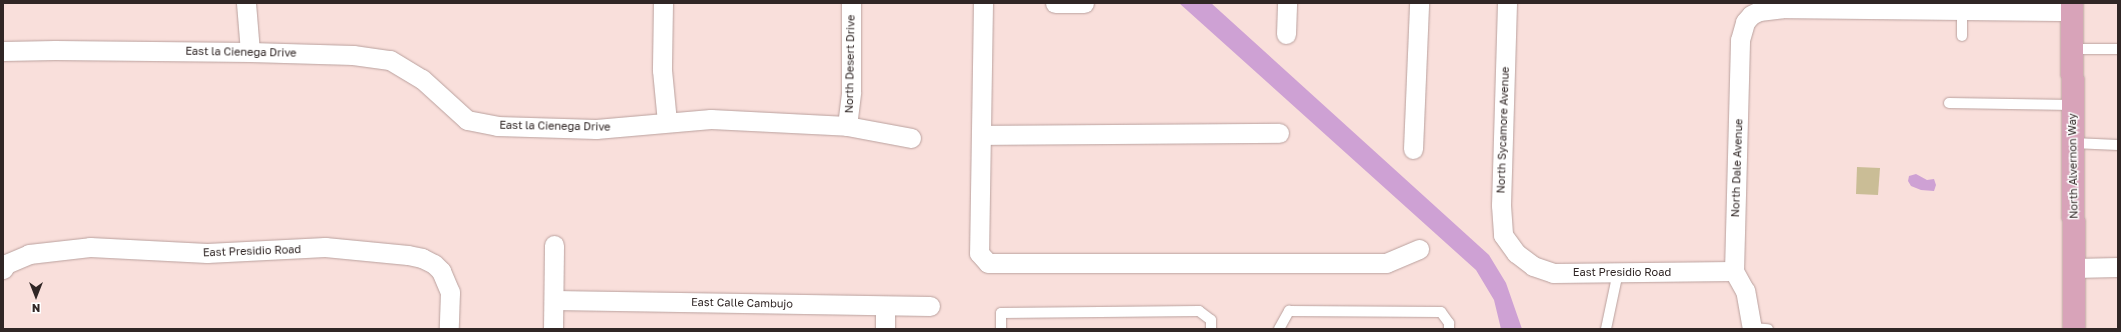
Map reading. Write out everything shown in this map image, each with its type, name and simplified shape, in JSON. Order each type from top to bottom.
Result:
[{"type":"main road","name":"North Alvernon Way","points":[[2072,7],[2074,329]]},
{"type":"street","points":[[246,3],[250,52]]},
{"type":"street","points":[[663,3],[662,70],[666,122]]},
{"type":"street","name":"North Desert Drive","points":[[847,126],[851,91],[851,3]]},
{"type":"street","points":[[983,3],[979,253],[988,263],[1386,263],[1419,249]]},
{"type":"street","points":[[1055,3],[1084,3]]},
{"type":"street","points":[[1286,34],[1287,3]]},
{"type":"street","points":[[1413,149],[1419,3]]},
{"type":"street","name":"North Sycamore Avenue","points":[[1507,3],[1501,206],[1503,235],[1516,253]]},
{"type":"street","points":[[1962,8],[2072,7]]},
{"type":"street","name":"North Dale Avenue","points":[[1757,329],[1744,291],[1734,272],[1740,40],[1745,22],[1759,11],[1782,8],[1962,8]]},
{"type":"street","name":"East la Cienega Drive","points":[[3,51],[55,50],[322,53],[390,60],[422,79],[467,120],[497,126],[596,129],[711,119],[847,126],[911,138]]},
{"type":"street","points":[[981,135],[1279,133]]},
{"type":"street","points":[[553,329],[554,245]]},
{"type":"street","name":"East Presidio Road","points":[[3,268],[6,264],[29,254],[90,247],[207,253],[325,247],[408,255],[422,258],[434,264],[441,272],[450,292],[449,329]]},
{"type":"street","name":"East Presidio Road","points":[[1516,253],[1533,266],[1553,273],[1734,272]]},
{"type":"street","points":[[2074,268],[2118,267]]},
{"type":"street","name":"East Calle Cambujo","points":[[554,300],[930,306]]},
{"type":"street","points":[[885,306],[885,329]]},
{"type":"lane","points":[[1962,8],[1962,36]]},
{"type":"lane","points":[[2072,49],[2118,49]]},
{"type":"lane","points":[[1949,103],[2072,105]]},
{"type":"lane","points":[[2073,143],[2118,145]]},
{"type":"lane","points":[[1606,329],[1618,272]]},
{"type":"lane","points":[[1001,329],[1001,313],[1191,311],[1199,311],[1211,320],[1211,329]]},
{"type":"lane","points":[[1279,329],[1289,311],[1297,311],[1441,312],[1449,323],[1449,329]]},
{"type":"shaded area","points":[[1179,3],[1211,3],[1489,255],[1506,283],[1522,329],[1501,329],[1494,300],[1476,270]]},
{"type":"shaded area","points":[[1857,167],[1880,168],[1878,195],[1856,194]]},
{"type":"shaded area","points":[[1916,174],[1927,180],[1934,179],[1936,185],[1934,191],[1921,190],[1911,186],[1908,181],[1909,176]]}]
